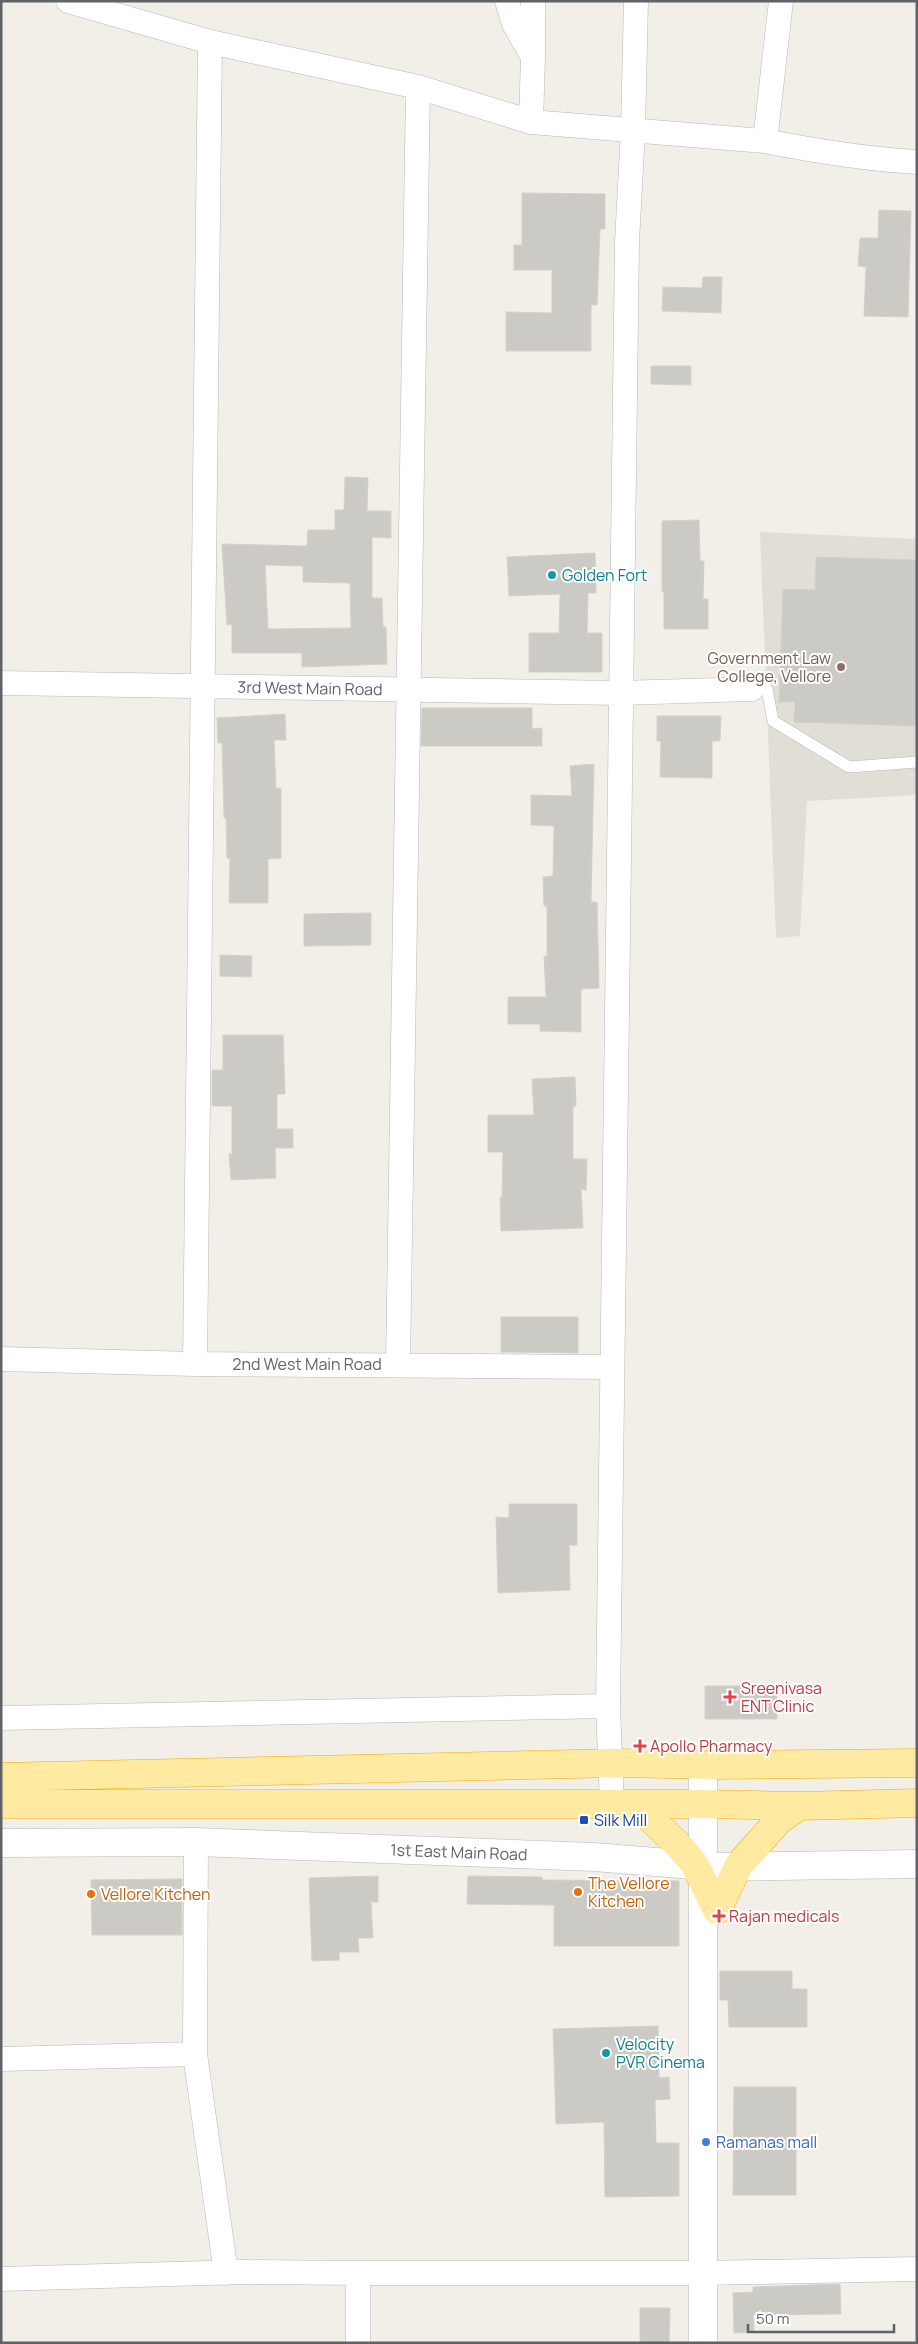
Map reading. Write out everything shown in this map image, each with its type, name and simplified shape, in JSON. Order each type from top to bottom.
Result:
[{"type":"highway","points":[[1,1777],[609,1763],[710,1765],[917,1763]]},
{"type":"highway","points":[[1,1804],[710,1804],[799,1806],[917,1802]]},
{"type":"highway","points":[[624,1804],[712,1870],[716,1910]]},
{"type":"highway","points":[[712,1870],[799,1806]]},
{"type":"highway","points":[[712,1870],[716,1910]]},
{"type":"main road","points":[[710,1765],[712,1870],[708,2273],[714,2343]]},
{"type":"main road","name":"1st East Main Road","points":[[1,1843],[196,1842],[594,1857],[712,1870],[917,1864]]},
{"type":"main road","points":[[703,2343],[708,2273],[716,1910]]},
{"type":"street","points":[[68,1],[210,42],[418,87],[531,122],[765,141],[820,152],[870,159],[917,162]]},
{"type":"street","points":[[507,1],[514,24],[533,58]]},
{"type":"street","points":[[531,122],[534,1]]},
{"type":"street","points":[[624,1804],[609,1763],[608,1706],[627,242],[633,130],[636,1]]},
{"type":"street","points":[[765,141],[782,1]]},
{"type":"street","points":[[195,1364],[210,42]]},
{"type":"street","points":[[398,1365],[418,87]]},
{"type":"street","name":"3rd West Main Road","points":[[1,682],[620,693],[752,689]]},
{"type":"street","name":"2nd West Main Road","points":[[1,1359],[195,1364],[612,1367]]},
{"type":"street","points":[[1,1718],[608,1706]]},
{"type":"street","points":[[196,1842],[195,2054],[226,2273]]},
{"type":"street","points":[[1,2059],[195,2054]]},
{"type":"street","points":[[1,2279],[226,2273],[708,2273],[917,2269]]},
{"type":"street","points":[[358,2273],[358,2343]]},
{"type":"lane","points":[[752,689],[767,689],[773,721],[849,767],[917,762]]},
{"type":"shaded area","name":"Government Law College, Vellore","points":[[760,532],[917,539],[917,795],[807,801],[800,936],[776,938]]},
{"type":"building","points":[[522,193],[605,194],[605,229],[600,229],[597,305],[591,305],[591,351],[506,351],[506,312],[552,313],[552,270],[514,270],[514,245],[522,245]]},
{"type":"building","points":[[879,210],[911,211],[908,317],[864,316],[866,267],[858,266],[860,238],[878,238]]},
{"type":"building","points":[[703,277],[722,277],[721,313],[662,311],[663,287],[702,288]]},
{"type":"building","points":[[651,366],[691,366],[691,385],[651,384]]},
{"type":"building","points":[[345,477],[368,478],[367,511],[391,511],[391,538],[372,537],[372,598],[382,598],[383,627],[386,627],[387,664],[302,667],[302,653],[232,653],[232,624],[227,625],[222,544],[307,546],[308,530],[335,530],[335,510],[344,510]],"holes":[[[265,565],[303,566],[303,582],[350,583],[351,628],[268,629]]]},
{"type":"building","points":[[699,520],[700,561],[704,561],[703,599],[708,599],[708,629],[664,629],[662,521]]},
{"type":"building","points":[[595,553],[596,593],[588,593],[587,633],[602,633],[602,672],[529,672],[529,633],[559,633],[560,594],[509,596],[507,557]]},
{"type":"building","points":[[816,557],[917,560],[917,726],[794,722],[795,702],[779,702],[783,589],[815,590]]},
{"type":"building","points":[[422,708],[532,708],[532,729],[542,728],[542,746],[421,746]]},
{"type":"building","points":[[285,714],[286,740],[274,740],[276,788],[281,788],[281,858],[268,859],[268,903],[229,903],[230,858],[227,858],[222,743],[218,743],[217,718]]},
{"type":"building","points":[[657,716],[721,716],[720,741],[712,741],[712,778],[660,777],[661,741],[657,741]]},
{"type":"building","points":[[594,764],[591,902],[597,902],[599,988],[581,989],[581,1032],[540,1031],[540,1024],[508,1024],[508,997],[546,997],[544,956],[547,956],[547,906],[544,906],[543,877],[553,876],[554,826],[531,825],[531,795],[572,796],[570,766]]},
{"type":"building","points":[[371,913],[371,945],[304,946],[304,914]]},
{"type":"building","points":[[220,955],[252,956],[251,977],[220,976]]},
{"type":"building","points":[[223,1035],[283,1035],[285,1094],[277,1094],[277,1129],[293,1129],[293,1148],[275,1148],[276,1178],[231,1180],[229,1154],[232,1154],[232,1106],[212,1106],[212,1070],[223,1070]]},
{"type":"building","points":[[575,1077],[576,1106],[573,1106],[573,1159],[587,1159],[586,1190],[581,1189],[583,1228],[501,1231],[500,1197],[502,1197],[503,1152],[488,1152],[488,1115],[534,1115],[532,1079]]},
{"type":"building","points":[[501,1317],[578,1317],[578,1353],[501,1352]]},
{"type":"building","points":[[509,1504],[577,1504],[577,1545],[569,1545],[570,1590],[498,1593],[496,1517],[509,1518]]},
{"type":"building","points":[[705,1686],[777,1686],[777,1719],[705,1719]]},
{"type":"building","points":[[378,1876],[378,1902],[371,1902],[373,1938],[358,1938],[359,1952],[339,1952],[339,1960],[312,1961],[309,1878]]},
{"type":"building","points":[[468,1876],[542,1877],[542,1880],[679,1881],[679,1946],[554,1946],[554,1905],[467,1904]]},
{"type":"building","points":[[182,1879],[182,1935],[92,1935],[91,1880]]},
{"type":"building","points":[[720,1971],[792,1971],[792,1989],[807,1989],[807,2027],[729,2027],[728,2000],[720,2000]]},
{"type":"building","name":"Velocity PVR Cinema","points":[[658,2026],[659,2078],[669,2077],[670,2099],[655,2100],[656,2143],[679,2143],[679,2196],[605,2197],[604,2122],[556,2124],[553,2029]]},
{"type":"building","points":[[734,2087],[796,2087],[796,2195],[733,2195]]},
{"type":"building","points":[[840,2284],[841,2314],[754,2315],[754,2332],[734,2333],[733,2293],[753,2292],[753,2287]]},
{"type":"building","points":[[640,2308],[670,2308],[669,2343],[640,2343]]},
{"type":"place","name":"Golden Fort","points":[[552,575]]},
{"type":"place","name":"Government Law College, Vellore","points":[[841,667]]},
{"type":"place","name":"Sreenivasa ENT Clinic","points":[[730,1697]]},
{"type":"place","name":"Apollo Pharmacy","points":[[640,1746]]},
{"type":"place","name":"Silk Mill","points":[[584,1820]]},
{"type":"place","name":"The Vellore Kitchen","points":[[578,1892]]},
{"type":"place","name":"Vellore Kitchen","points":[[91,1894]]},
{"type":"place","name":"Rajan medicals","points":[[719,1916]]},
{"type":"place","name":"Velocity PVR Cinema","points":[[606,2053]]},
{"type":"place","name":"Ramanas mall","points":[[706,2142]]}]
